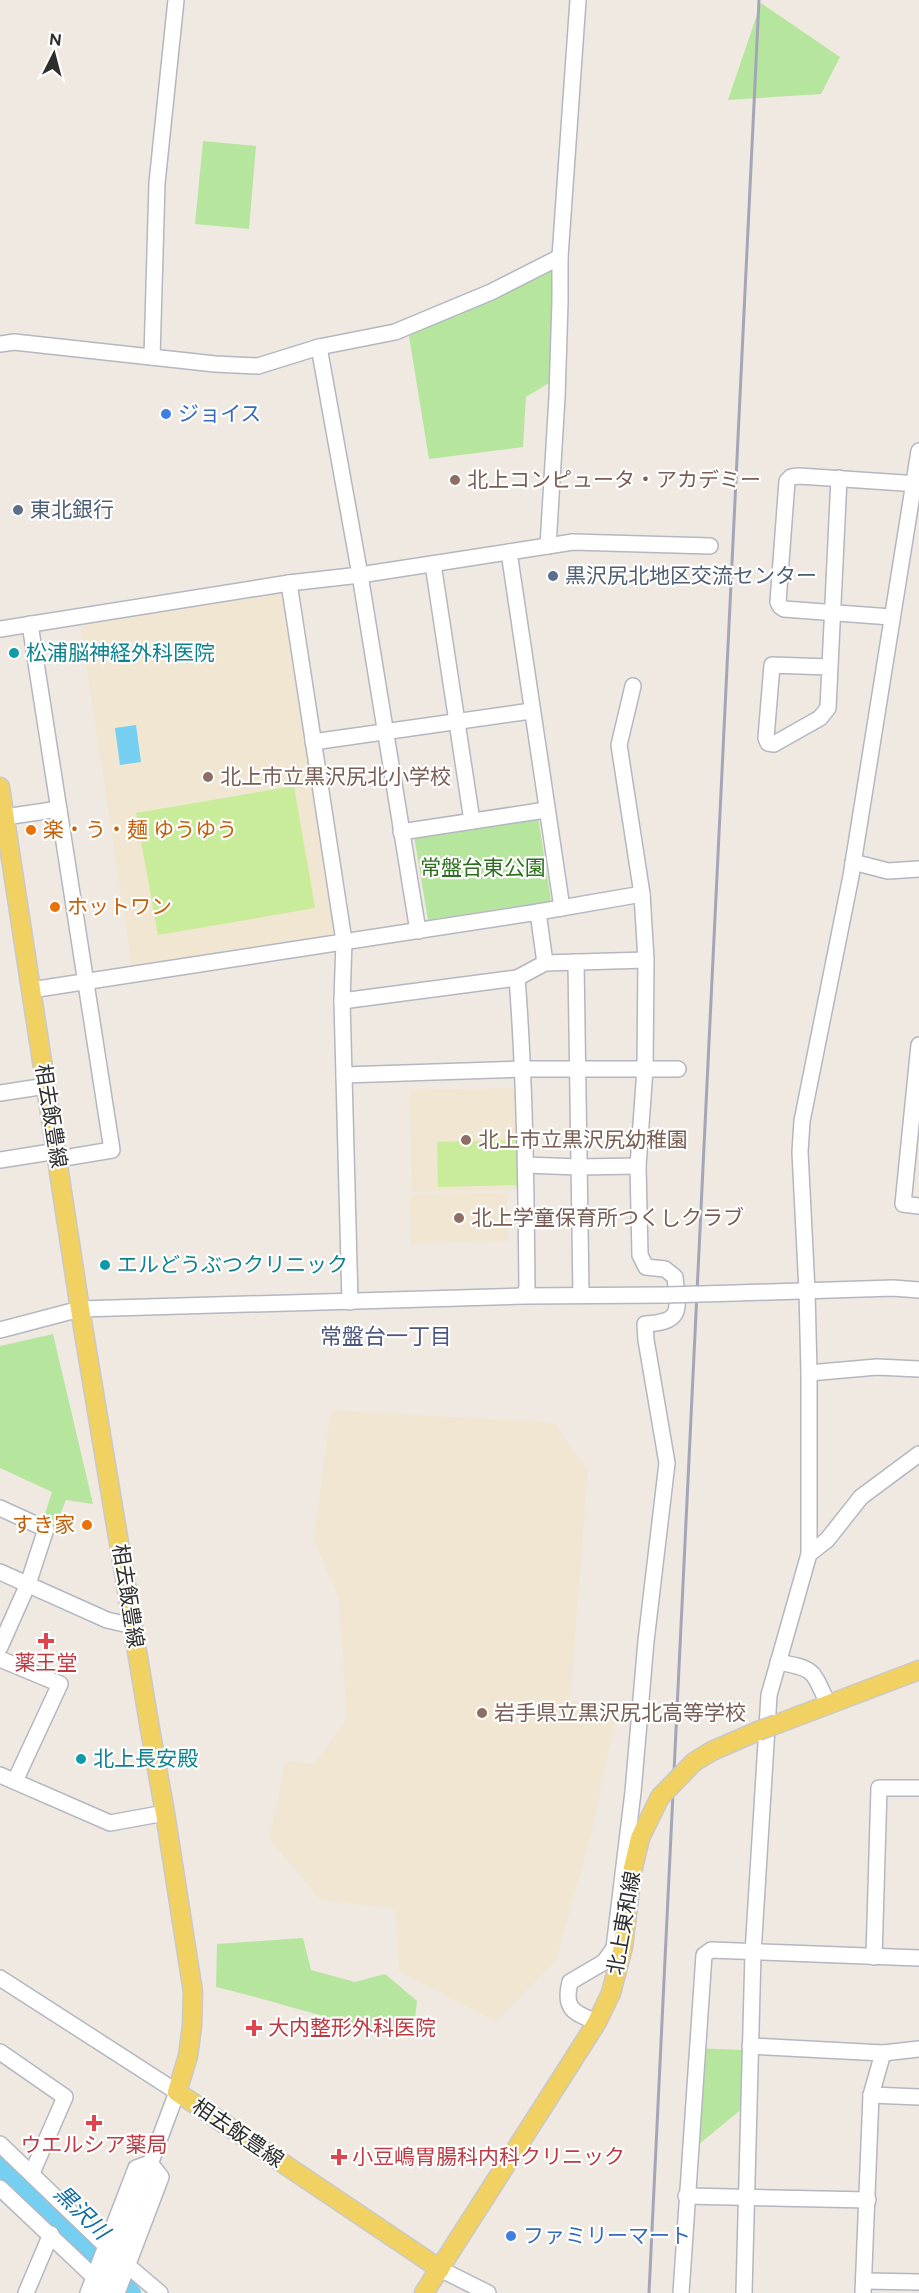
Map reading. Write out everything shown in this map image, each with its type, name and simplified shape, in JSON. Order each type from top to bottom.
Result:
[{"type":"main road","name":"相去飯豊線","points":[[0,787],[5,817],[5,857],[32,990],[81,1309],[193,1992],[188,2056],[177,2092],[440,2269]]},
{"type":"main road","name":"北上東和線","points":[[424,2293],[597,2022],[618,1971],[632,1872],[640,1838],[660,1797],[694,1762],[712,1751],[758,1731],[919,1670]]},
{"type":"street","points":[[152,357],[157,183],[176,0]]},
{"type":"street","points":[[549,546],[557,397],[560,257],[578,0]]},
{"type":"street","points":[[0,344],[14,342],[258,366],[319,347],[395,332],[491,292],[560,257]]},
{"type":"street","points":[[319,347],[360,575],[418,931]]},
{"type":"street","points":[[744,2293],[753,1953],[769,1695],[809,1554],[809,1373],[800,1152],[802,1121],[853,862],[891,617],[916,484],[919,451]]},
{"type":"street","points":[[891,617],[784,609],[780,606],[778,602],[787,481],[791,477],[799,476],[916,484]]},
{"type":"street","points":[[829,667],[772,665],[766,738],[768,743],[774,744],[820,718],[828,708],[839,478]]},
{"type":"street","points":[[0,629],[289,583],[360,575],[573,542],[710,546]]},
{"type":"street","points":[[508,552],[562,908]]},
{"type":"street","points":[[433,564],[471,821]]},
{"type":"street","points":[[289,583],[344,941],[342,1001],[350,1302]]},
{"type":"street","points":[[0,1160],[112,1150],[30,624]]},
{"type":"street","points":[[597,2022],[577,2014],[570,2007],[567,1993],[570,1982],[604,1962],[614,1948],[633,1792],[646,1641],[667,1463],[645,1324],[671,1320],[678,1308],[675,1277],[665,1269],[646,1267],[640,1255],[638,1166],[645,1069],[646,960],[642,894],[619,745],[633,686]]},
{"type":"street","points":[[313,742],[531,711]]},
{"type":"street","points":[[5,817],[59,809]]},
{"type":"street","points":[[401,832],[546,810]]},
{"type":"street","points":[[853,862],[888,871],[919,869]]},
{"type":"street","points":[[32,990],[642,894]]},
{"type":"street","points":[[538,912],[545,963]]},
{"type":"street","points":[[342,1001],[517,978],[545,963],[646,960]]},
{"type":"street","points":[[576,962],[581,1295]]},
{"type":"street","points":[[517,978],[524,1069],[526,1165],[527,1288],[523,1296]]},
{"type":"street","points":[[919,1045],[903,1204],[919,1206]]},
{"type":"street","points":[[344,1075],[524,1069],[678,1069]]},
{"type":"street","points":[[0,1093],[46,1086]]},
{"type":"street","points":[[526,1165],[638,1166]]},
{"type":"street","points":[[0,1330],[81,1309],[523,1296],[893,1288],[919,1290]]},
{"type":"street","points":[[809,1373],[877,1367],[919,1369]]},
{"type":"street","points":[[809,1554],[827,1540],[861,1497],[919,1455]]},
{"type":"street","points":[[0,1508],[46,1529],[28,1584],[0,1647]]},
{"type":"street","points":[[0,1572],[107,1620],[133,1626]]},
{"type":"street","points":[[0,1659],[60,1684],[15,1781]]},
{"type":"street","points":[[778,1662],[802,1667],[814,1674],[828,1704]]},
{"type":"street","points":[[0,1775],[110,1823],[165,1813]]},
{"type":"street","points":[[874,1957],[879,1788],[919,1788]]},
{"type":"street","points":[[681,2293],[704,1955],[711,1950],[919,1958]]},
{"type":"street","points":[[0,1978],[177,2092],[102,2293]]},
{"type":"street","points":[[750,2046],[882,2053],[919,2049]]},
{"type":"street","points":[[0,2052],[65,2097],[32,2173]]},
{"type":"street","points":[[882,2053],[871,2095],[863,2287],[919,2282]]},
{"type":"street","points":[[871,2095],[919,2097]]},
{"type":"street","points":[[0,2144],[106,2246]]},
{"type":"street","points":[[88,2293],[136,2168],[148,2169],[161,2177],[117,2293]]},
{"type":"street","points":[[0,2188],[94,2277]]},
{"type":"street","points":[[686,2196],[868,2200]]},
{"type":"street","points":[[26,2293],[51,2234]]},
{"type":"street","points":[[127,2265],[160,2293]]},
{"type":"street","points":[[440,2269],[488,2293]]},
{"type":"shaded area","name":"北上市立黒沢尻北小学校","points":[[283,591],[336,925],[331,935],[132,967],[81,629],[89,621]]},
{"type":"shaded area","name":"北上市立黒沢尻幼稚園","points":[[522,1088],[521,1190],[412,1192],[410,1090]]},
{"type":"shaded area","name":"北上学童保育所つくしクラブ","points":[[507,1193],[508,1241],[411,1243],[410,1195]]},
{"type":"shaded area","name":"岩手県立黒沢尻北高等学校","points":[[331,1410],[554,1423],[588,1470],[570,1700],[618,1707],[592,1830],[556,1961],[496,2022],[399,1971],[396,1909],[321,1900],[269,1839],[286,1761],[314,1764],[347,1718],[339,1599],[314,1540]]},
{"type":"green space","points":[[761,3],[840,57],[821,94],[728,100]]},
{"type":"green space","points":[[203,141],[256,146],[249,229],[195,224]]},
{"type":"green space","points":[[555,268],[549,383],[526,397],[523,447],[429,459],[409,336]]},
{"type":"green space","points":[[294,786],[315,908],[158,935],[136,813]]},
{"type":"green space","name":"常盤台東公園","points":[[538,816],[551,901],[428,920],[414,836]]},
{"type":"green space","points":[[517,1140],[518,1185],[438,1187],[437,1142]]},
{"type":"green space","points":[[53,1334],[93,1504],[66,1500],[56,1524],[44,1517],[52,1492],[0,1468],[0,1346]]},
{"type":"green space","points":[[303,1938],[311,1970],[355,1982],[385,1974],[417,2001],[413,2038],[363,2027],[216,1987],[217,1944]]},
{"type":"green space","points":[[693,2048],[744,2050],[743,2108],[699,2144],[689,2145]]},
{"type":"water","points":[[136,725],[141,762],[120,765],[115,728]]},
{"type":"waterway","name":"黒沢川","points":[[0,2166],[92,2251],[132,2293]]},
{"type":"railway","points":[[649,2293],[759,0]]},
{"type":"place","name":"ジョイス","points":[[166,414]]},
{"type":"place","name":"北上コンピュータ・アカデミー","points":[[455,480]]},
{"type":"place","name":"東北銀行","points":[[18,510]]},
{"type":"place","name":"黒沢尻北地区交流センター","points":[[553,576]]},
{"type":"place","name":"松浦脳神経外科医院","points":[[14,653]]},
{"type":"place","name":"北上市立黒沢尻北小学校","points":[[208,777]]},
{"type":"place","name":"楽・う・麺 ゆうゆう","points":[[31,830]]},
{"type":"place","name":"ホットワン","points":[[55,907]]},
{"type":"place","name":"北上市立黒沢尻幼稚園","points":[[466,1140]]},
{"type":"place","name":"北上学童保育所つくしクラブ","points":[[459,1218]]},
{"type":"place","name":"エルどうぶつクリニック","points":[[105,1265]]},
{"type":"place","name":"すき家","points":[[87,1525]]},
{"type":"place","name":"薬王堂","points":[[46,1641]]},
{"type":"place","name":"岩手県立黒沢尻北高等学校","points":[[482,1713]]},
{"type":"place","name":"北上長安殿","points":[[81,1759]]},
{"type":"place","name":"大内整形外科医院","points":[[254,2028]]},
{"type":"place","name":"ウエルシア薬局","points":[[94,2123]]},
{"type":"place","name":"小豆嶋胃腸科内科クリニック","points":[[339,2157]]},
{"type":"place","name":"ファミリーマート","points":[[511,2236]]},
{"type":"district","name":"常盤台一丁目","points":[[386,1336]]}]
